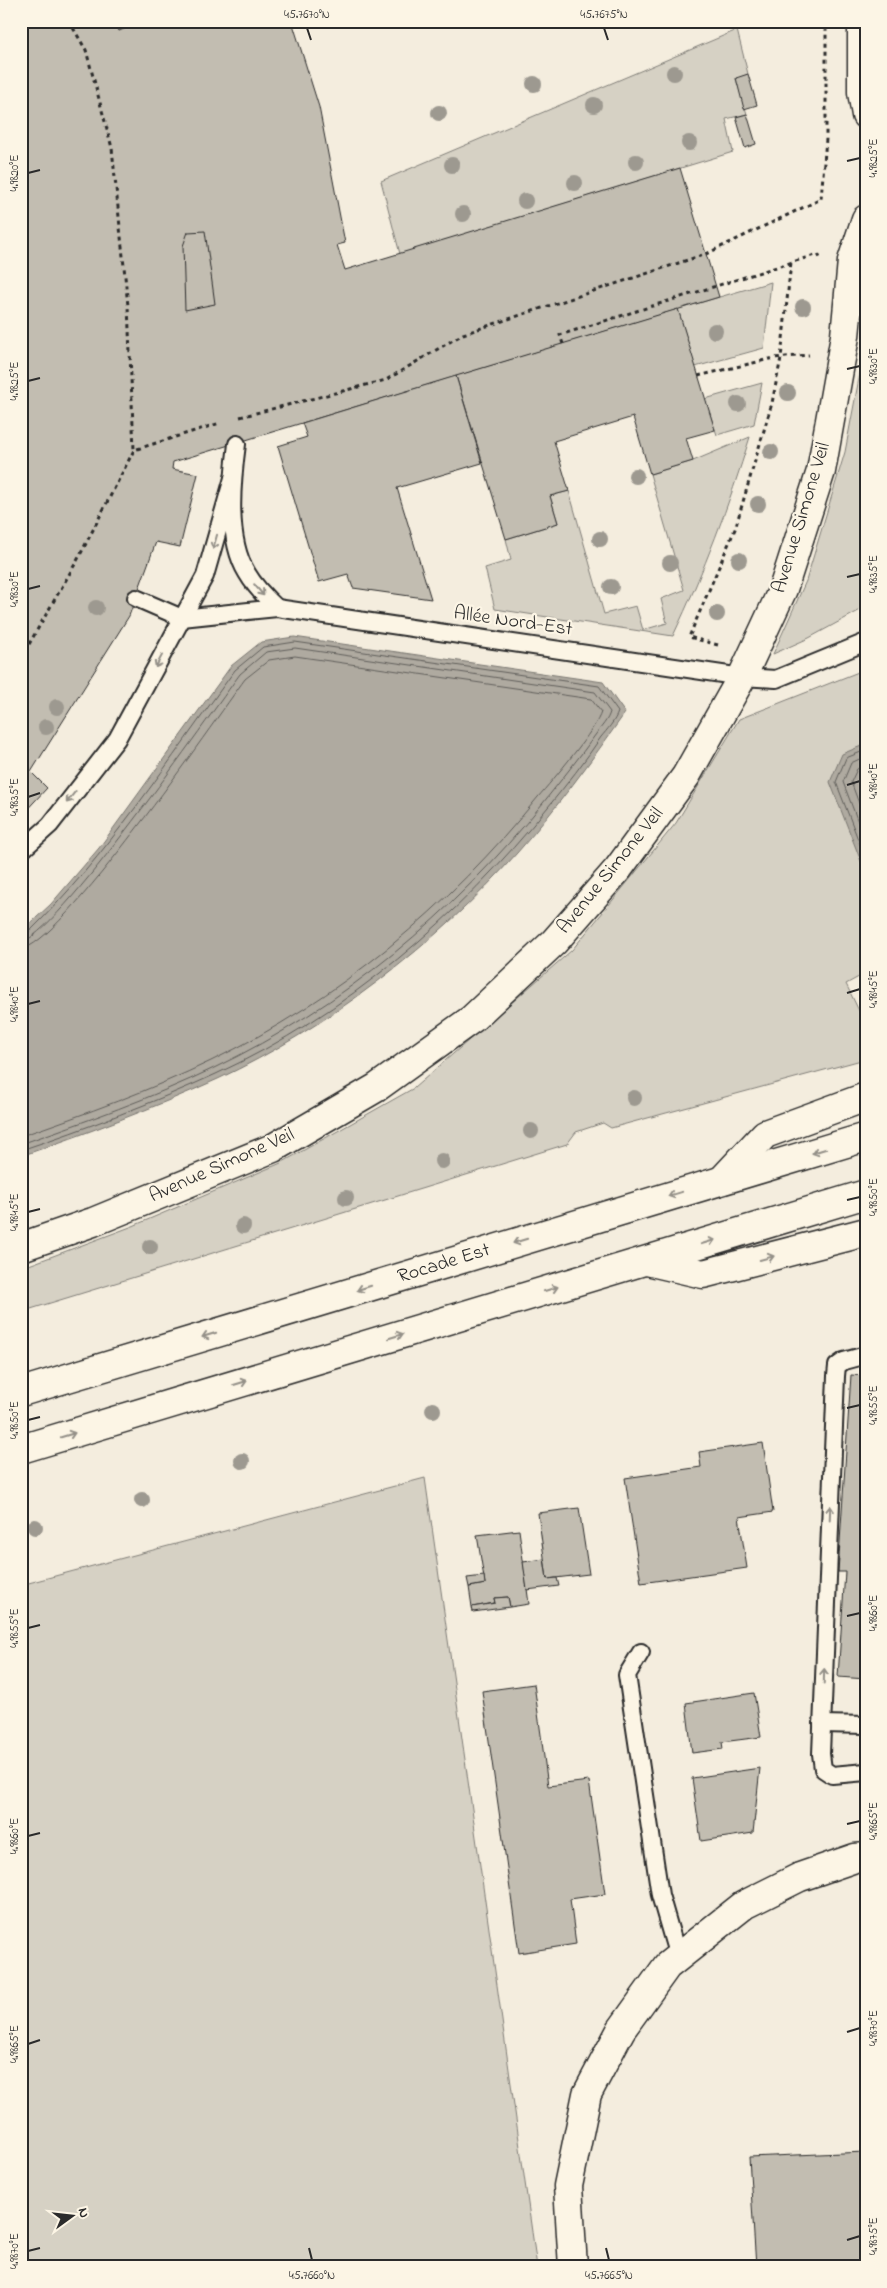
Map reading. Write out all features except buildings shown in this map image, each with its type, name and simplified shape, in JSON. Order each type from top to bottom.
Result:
[{"type":"main road","points":[[862,21],[862,92],[866,115]]},
{"type":"main road","name":"Avenue Simone Veil","points":[[21,1247],[93,1222],[273,1148],[376,1088],[472,1019],[554,942],[618,869],[686,776],[742,677],[783,589],[821,471],[842,352],[852,261],[861,249],[866,219]]},
{"type":"main road","points":[[722,1180],[765,1134],[866,1097]]},
{"type":"main road","name":"Rocade Est","points":[[21,1392],[866,1137]]},
{"type":"main road","points":[[21,1449],[866,1194]]},
{"type":"main road","points":[[644,1261],[703,1274],[866,1232]]},
{"type":"main road","points":[[573,2267],[568,2186],[588,2094],[621,2030],[667,1966],[744,1905],[800,1877],[855,1858],[866,1857]]},
{"type":"lane","points":[[237,444],[233,478],[234,540],[245,572],[260,592],[277,608]]},
{"type":"lane","points":[[21,851],[50,825],[118,739],[205,576],[233,478]]},
{"type":"lane","points":[[136,598],[182,618]]},
{"type":"lane","name":"Allée Nord-Est","points":[[182,618],[277,608],[742,677],[776,679],[866,642]]},
{"type":"lane","points":[[866,1355],[844,1361],[837,1366],[820,1754],[823,1769],[832,1775],[866,1772]]},
{"type":"lane","points":[[641,1652],[627,1675],[660,1895],[678,1957]]},
{"type":"lane","points":[[822,1724],[866,1724]]},
{"type":"path","points":[[21,658],[78,559],[134,450],[128,306],[112,148],[86,50],[70,21]]},
{"type":"path","points":[[239,417],[386,380],[463,334],[706,254],[821,198],[826,139],[826,21]]},
{"type":"path","points":[[563,344],[560,335],[818,254]]},
{"type":"path","points":[[710,672],[721,646],[690,638],[735,529],[772,403],[781,358],[792,262]]},
{"type":"path","points":[[698,376],[781,358],[842,352]]},
{"type":"path","points":[[134,450],[230,420]]},
{"type":"shaded area","points":[[737,30],[748,74],[736,79],[747,114],[726,119],[733,152],[400,254],[381,181]]},
{"type":"shaded area","points":[[771,282],[764,348],[695,367],[678,309]]},
{"type":"shaded area","points":[[866,330],[866,607],[809,638],[773,654],[806,581],[845,452],[864,352]]},
{"type":"shaded area","points":[[762,383],[754,424],[717,435],[705,399]]},
{"type":"shaded area","points":[[750,437],[715,538],[673,636],[495,609],[485,568],[511,560],[506,539],[558,523],[550,496],[569,491],[604,614],[636,606],[643,630],[667,623],[661,599],[684,590],[650,474],[693,461]]},
{"type":"shaded area","points":[[866,669],[866,973],[846,984],[864,1021],[866,1045],[861,1047],[865,1059],[611,1128],[603,1123],[576,1132],[567,1144],[21,1312],[21,1268],[133,1226],[281,1163],[414,1088],[572,950],[676,823],[739,719]]},
{"type":"shaded area","points":[[425,1478],[537,2267],[21,2267],[21,1585]]},
{"type":"water","points":[[294,637],[603,682],[625,713],[546,819],[517,853],[453,919],[379,981],[340,1009],[259,1059],[170,1100],[21,1156],[21,932],[51,904],[99,848],[231,666],[261,642]]},
{"type":"water","points":[[866,744],[866,874],[830,782],[842,754]]}]
